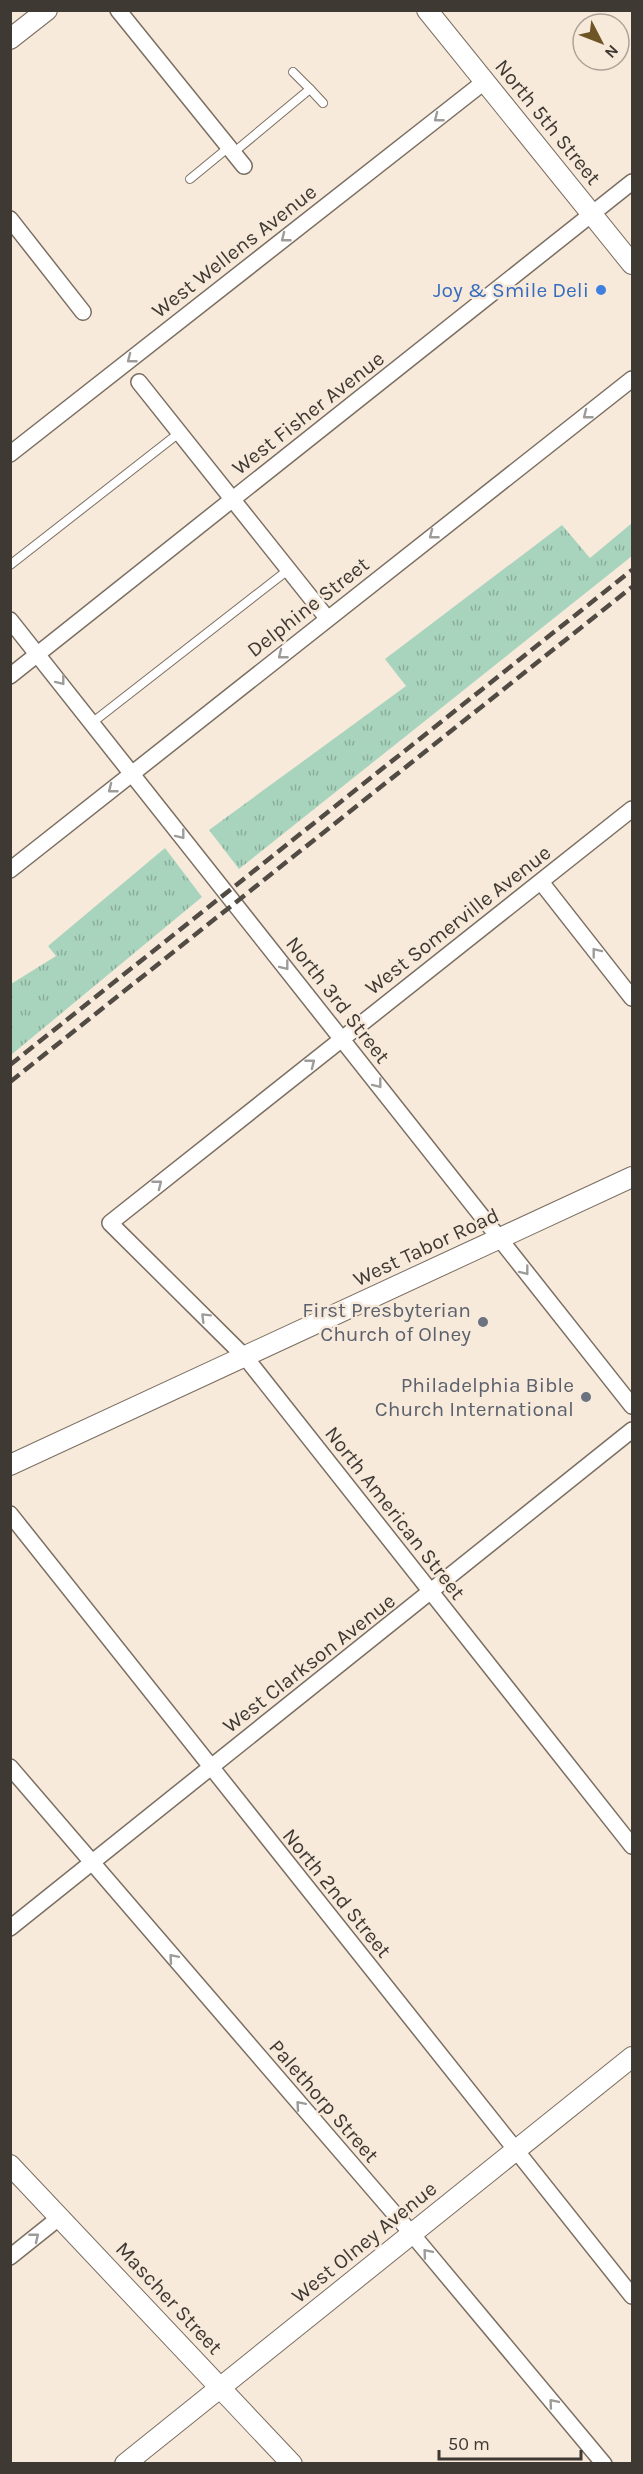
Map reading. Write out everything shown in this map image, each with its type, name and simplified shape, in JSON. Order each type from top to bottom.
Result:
[{"type":"street","points":[[10,39],[47,10]]},
{"type":"street","points":[[118,10],[244,166]]},
{"type":"street","name":"North 5th Street","points":[[427,10],[633,264]]},
{"type":"street","name":"West Wellens Avenue","points":[[10,454],[484,82]]},
{"type":"street","name":"West Fisher Avenue","points":[[10,676],[633,182]]},
{"type":"street","points":[[10,219],[83,312]]},
{"type":"street","name":"Delphine Street","points":[[10,870],[633,379]]},
{"type":"street","points":[[139,382],[327,618]]},
{"type":"street","name":"North 3rd Street","points":[[10,620],[134,773],[633,1406]]},
{"type":"street","name":"West Somerville Avenue","points":[[112,1221],[633,808]]},
{"type":"street","points":[[541,882],[633,998]]},
{"type":"street","name":"West Tabor Road","points":[[10,1466],[633,1178]]},
{"type":"street","name":"North American Street","points":[[112,1221],[110,1223],[246,1358],[633,1846]]},
{"type":"street","name":"West Clarkson Avenue","points":[[10,1928],[633,1430]]},
{"type":"street","name":"North 2nd Street","points":[[10,1514],[210,1768],[633,2296]]},
{"type":"street","name":"Palethorp Street","points":[[10,1767],[412,2234],[604,2463]]},
{"type":"street","name":"West Olney Avenue","points":[[125,2463],[633,2057]]},
{"type":"street","name":"Mascher Street","points":[[10,2164],[292,2463]]},
{"type":"street","points":[[10,2257],[60,2217]]},
{"type":"lane","points":[[293,72],[323,103]]},
{"type":"lane","points":[[190,179],[310,89]]},
{"type":"lane","points":[[10,565],[179,433]]},
{"type":"lane","points":[[93,722],[288,570]]},
{"type":"green space","points":[[632,523],[632,556],[239,869],[209,830],[406,686],[385,659],[562,525],[590,558]]},
{"type":"green space","points":[[165,848],[202,897],[11,1055],[11,984],[56,956],[48,946]]},
{"type":"railway","points":[[10,1065],[632,570]]},
{"type":"railway","points":[[10,1082],[632,587]]},
{"type":"place","name":"Joy & Smile Deli","points":[[601,290]]},
{"type":"place","name":"First Presbyterian Church of Olney","points":[[483,1322]]},
{"type":"place","name":"Philadelphia Bible Church International","points":[[586,1397]]}]
